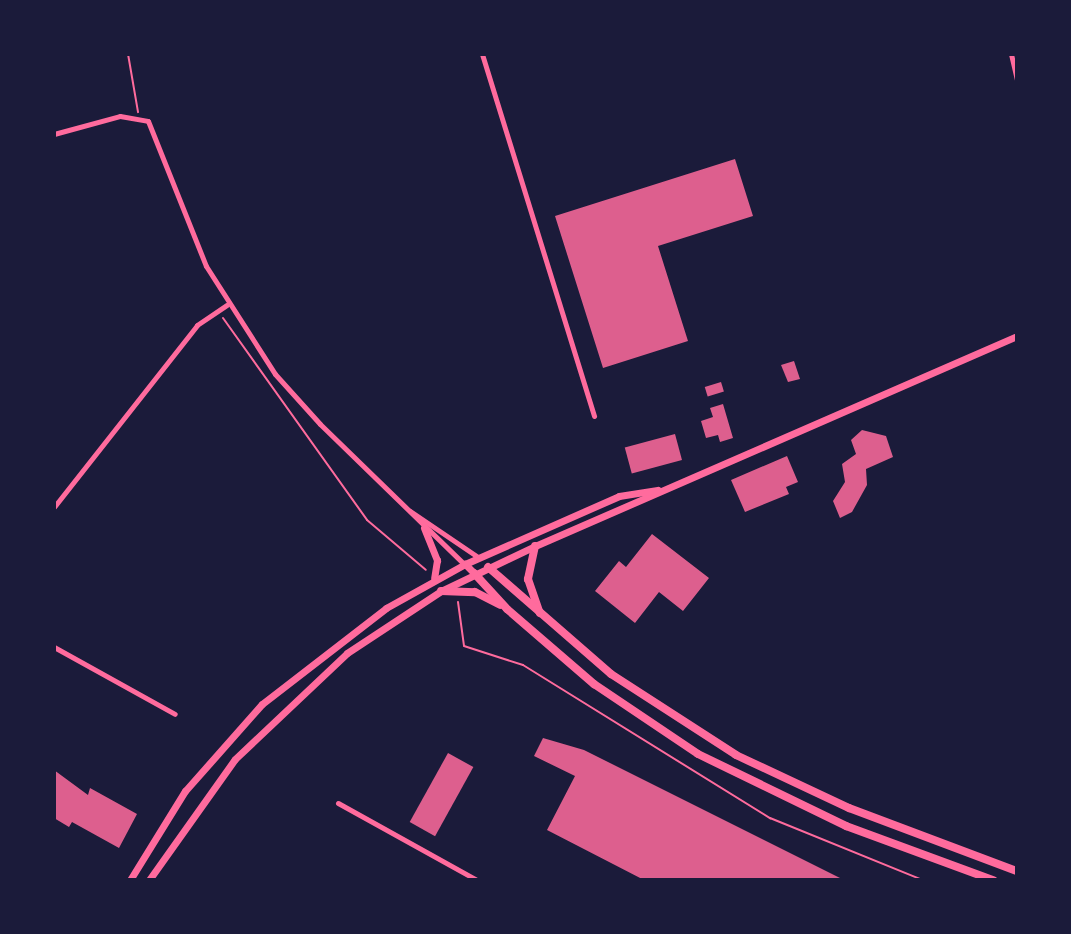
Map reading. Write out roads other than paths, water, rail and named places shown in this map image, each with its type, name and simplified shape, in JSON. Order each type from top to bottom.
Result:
[{"type":"highway","points":[[535,546],[528,579],[542,617]]},
{"type":"highway","points":[[488,567],[542,617],[663,710],[778,778],[1017,871]]},
{"type":"highway","points":[[474,573],[507,609],[594,684],[698,754],[846,826],[993,880]]},
{"type":"highway","points":[[441,591],[475,592],[507,609]]},
{"type":"main road","points":[[149,880],[200,802],[270,722],[347,653],[441,591],[474,573],[699,471],[1017,336]]},
{"type":"main road","points":[[130,880],[185,791],[262,704],[348,633],[434,578],[478,557],[619,496],[658,490]]},
{"type":"main road","points":[[424,528],[437,560],[434,578]]},
{"type":"main road","points":[[478,557],[488,567]]},
{"type":"main road","points":[[465,564],[474,573]]},
{"type":"street","points":[[482,54],[594,416]]},
{"type":"street","points":[[1011,54],[1017,81]]},
{"type":"street","points":[[54,134],[120,116],[139,117],[151,126],[183,216],[227,305],[275,374],[402,507],[465,564]]},
{"type":"street","points":[[54,507],[142,390],[197,325],[227,305]]},
{"type":"street","points":[[402,507],[478,557]]},
{"type":"street","points":[[54,647],[175,714]]},
{"type":"street","points":[[338,803],[477,880]]}]
